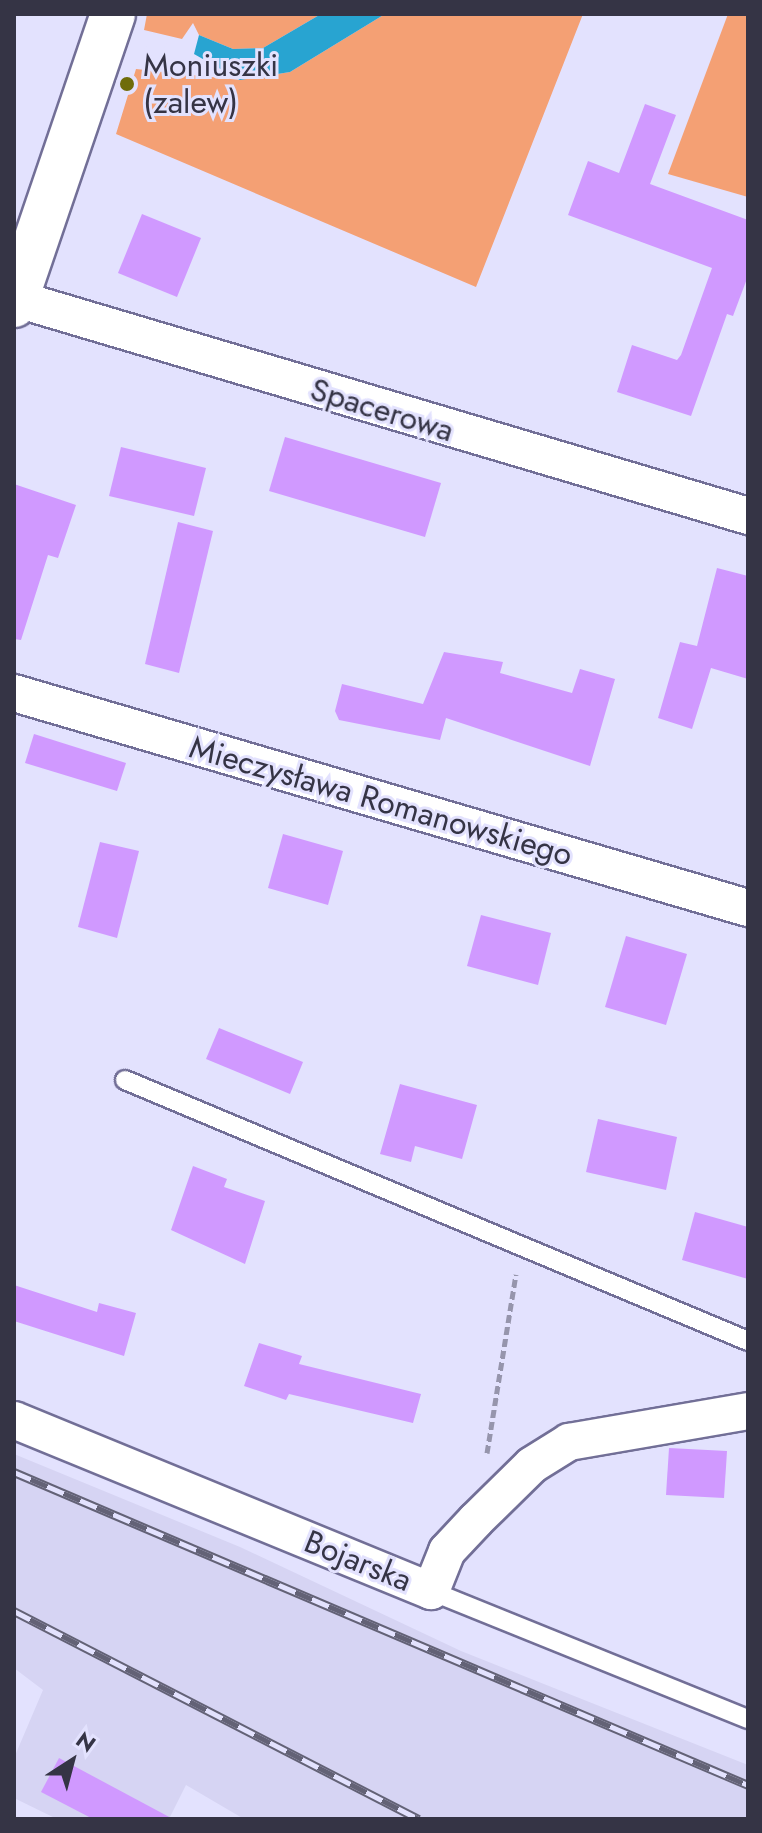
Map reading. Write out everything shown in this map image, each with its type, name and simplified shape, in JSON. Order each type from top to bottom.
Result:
[{"type":"street","points":[[15,302],[113,14]]},
{"type":"street","name":"Spacerowa","points":[[15,302],[748,516]]},
{"type":"street","name":"Mieczysława Romanowskiego","points":[[14,693],[748,908]]},
{"type":"street","name":"Bojarska","points":[[14,1420],[431,1591],[447,1551],[532,1465],[569,1442],[748,1411]]},
{"type":"lane","points":[[125,1080],[748,1341]]},
{"type":"lane","points":[[431,1591],[748,1719]]},
{"type":"path","points":[[486,1459],[521,1245]]},
{"type":"shaded area","points":[[147,14],[321,14],[263,48],[233,49],[199,35],[193,23],[182,39],[144,30]]},
{"type":"shaded area","points":[[385,14],[583,14],[476,287],[116,134],[136,69],[240,80],[290,72]]},
{"type":"shaded area","points":[[728,14],[748,14],[748,197],[668,174]]},
{"type":"shaded area","points":[[14,1454],[240,1547],[461,1651],[748,1765],[748,1819],[244,1819],[186,1785],[169,1819],[57,1819],[14,1798],[14,1758],[43,1690],[14,1668]]},
{"type":"water","points":[[321,14],[385,14],[290,72],[240,80],[194,54],[199,35],[233,49],[263,48]]},
{"type":"building","points":[[645,104],[676,115],[650,184],[748,220],[748,276],[733,316],[727,314],[691,416],[617,392],[632,345],[677,360],[681,355],[712,268],[568,215],[588,161],[619,173]]},
{"type":"building","points":[[142,214],[201,238],[177,297],[118,273]]},
{"type":"building","points":[[285,437],[441,483],[425,537],[269,491]]},
{"type":"building","points":[[121,447],[206,468],[194,516],[109,496]]},
{"type":"building","points":[[14,484],[76,505],[58,558],[48,555],[21,640],[14,639]]},
{"type":"building","points":[[178,522],[213,531],[179,673],[145,664]]},
{"type":"building","points":[[717,568],[748,576],[748,679],[711,668],[692,729],[658,718],[680,642],[697,646]]},
{"type":"building","points":[[444,652],[503,662],[500,673],[572,693],[580,669],[615,679],[590,766],[446,718],[440,740],[339,720],[335,711],[342,684],[423,704]]},
{"type":"building","points":[[34,734],[126,763],[117,791],[25,763]]},
{"type":"building","points":[[283,834],[343,851],[328,905],[268,888]]},
{"type":"building","points":[[100,842],[139,851],[117,938],[78,927]]},
{"type":"building","points":[[481,915],[551,933],[538,985],[467,966]]},
{"type":"building","points":[[626,936],[687,954],[666,1025],[605,1007]]},
{"type":"building","points":[[219,1028],[303,1062],[290,1094],[206,1059]]},
{"type":"building","points":[[400,1084],[477,1105],[462,1159],[415,1146],[411,1162],[380,1154]]},
{"type":"building","points":[[598,1119],[677,1137],[666,1190],[586,1172]]},
{"type":"building","points":[[193,1166],[227,1179],[224,1187],[265,1201],[245,1264],[171,1230]]},
{"type":"building","points":[[695,1212],[748,1227],[748,1279],[682,1260]]},
{"type":"building","points":[[14,1285],[97,1312],[99,1303],[136,1313],[124,1356],[14,1321]]},
{"type":"building","points":[[259,1343],[302,1356],[299,1364],[421,1394],[413,1423],[289,1394],[286,1400],[244,1386]]},
{"type":"building","points":[[669,1448],[727,1451],[724,1498],[666,1495]]},
{"type":"building","points":[[59,1758],[173,1819],[93,1819],[41,1792]]},
{"type":"railway","points":[[14,1472],[748,1785]]},
{"type":"railway","points":[[14,1611],[419,1819]]},
{"type":"place","name":"Moniuszki (zalew)","points":[[127,84]]}]
